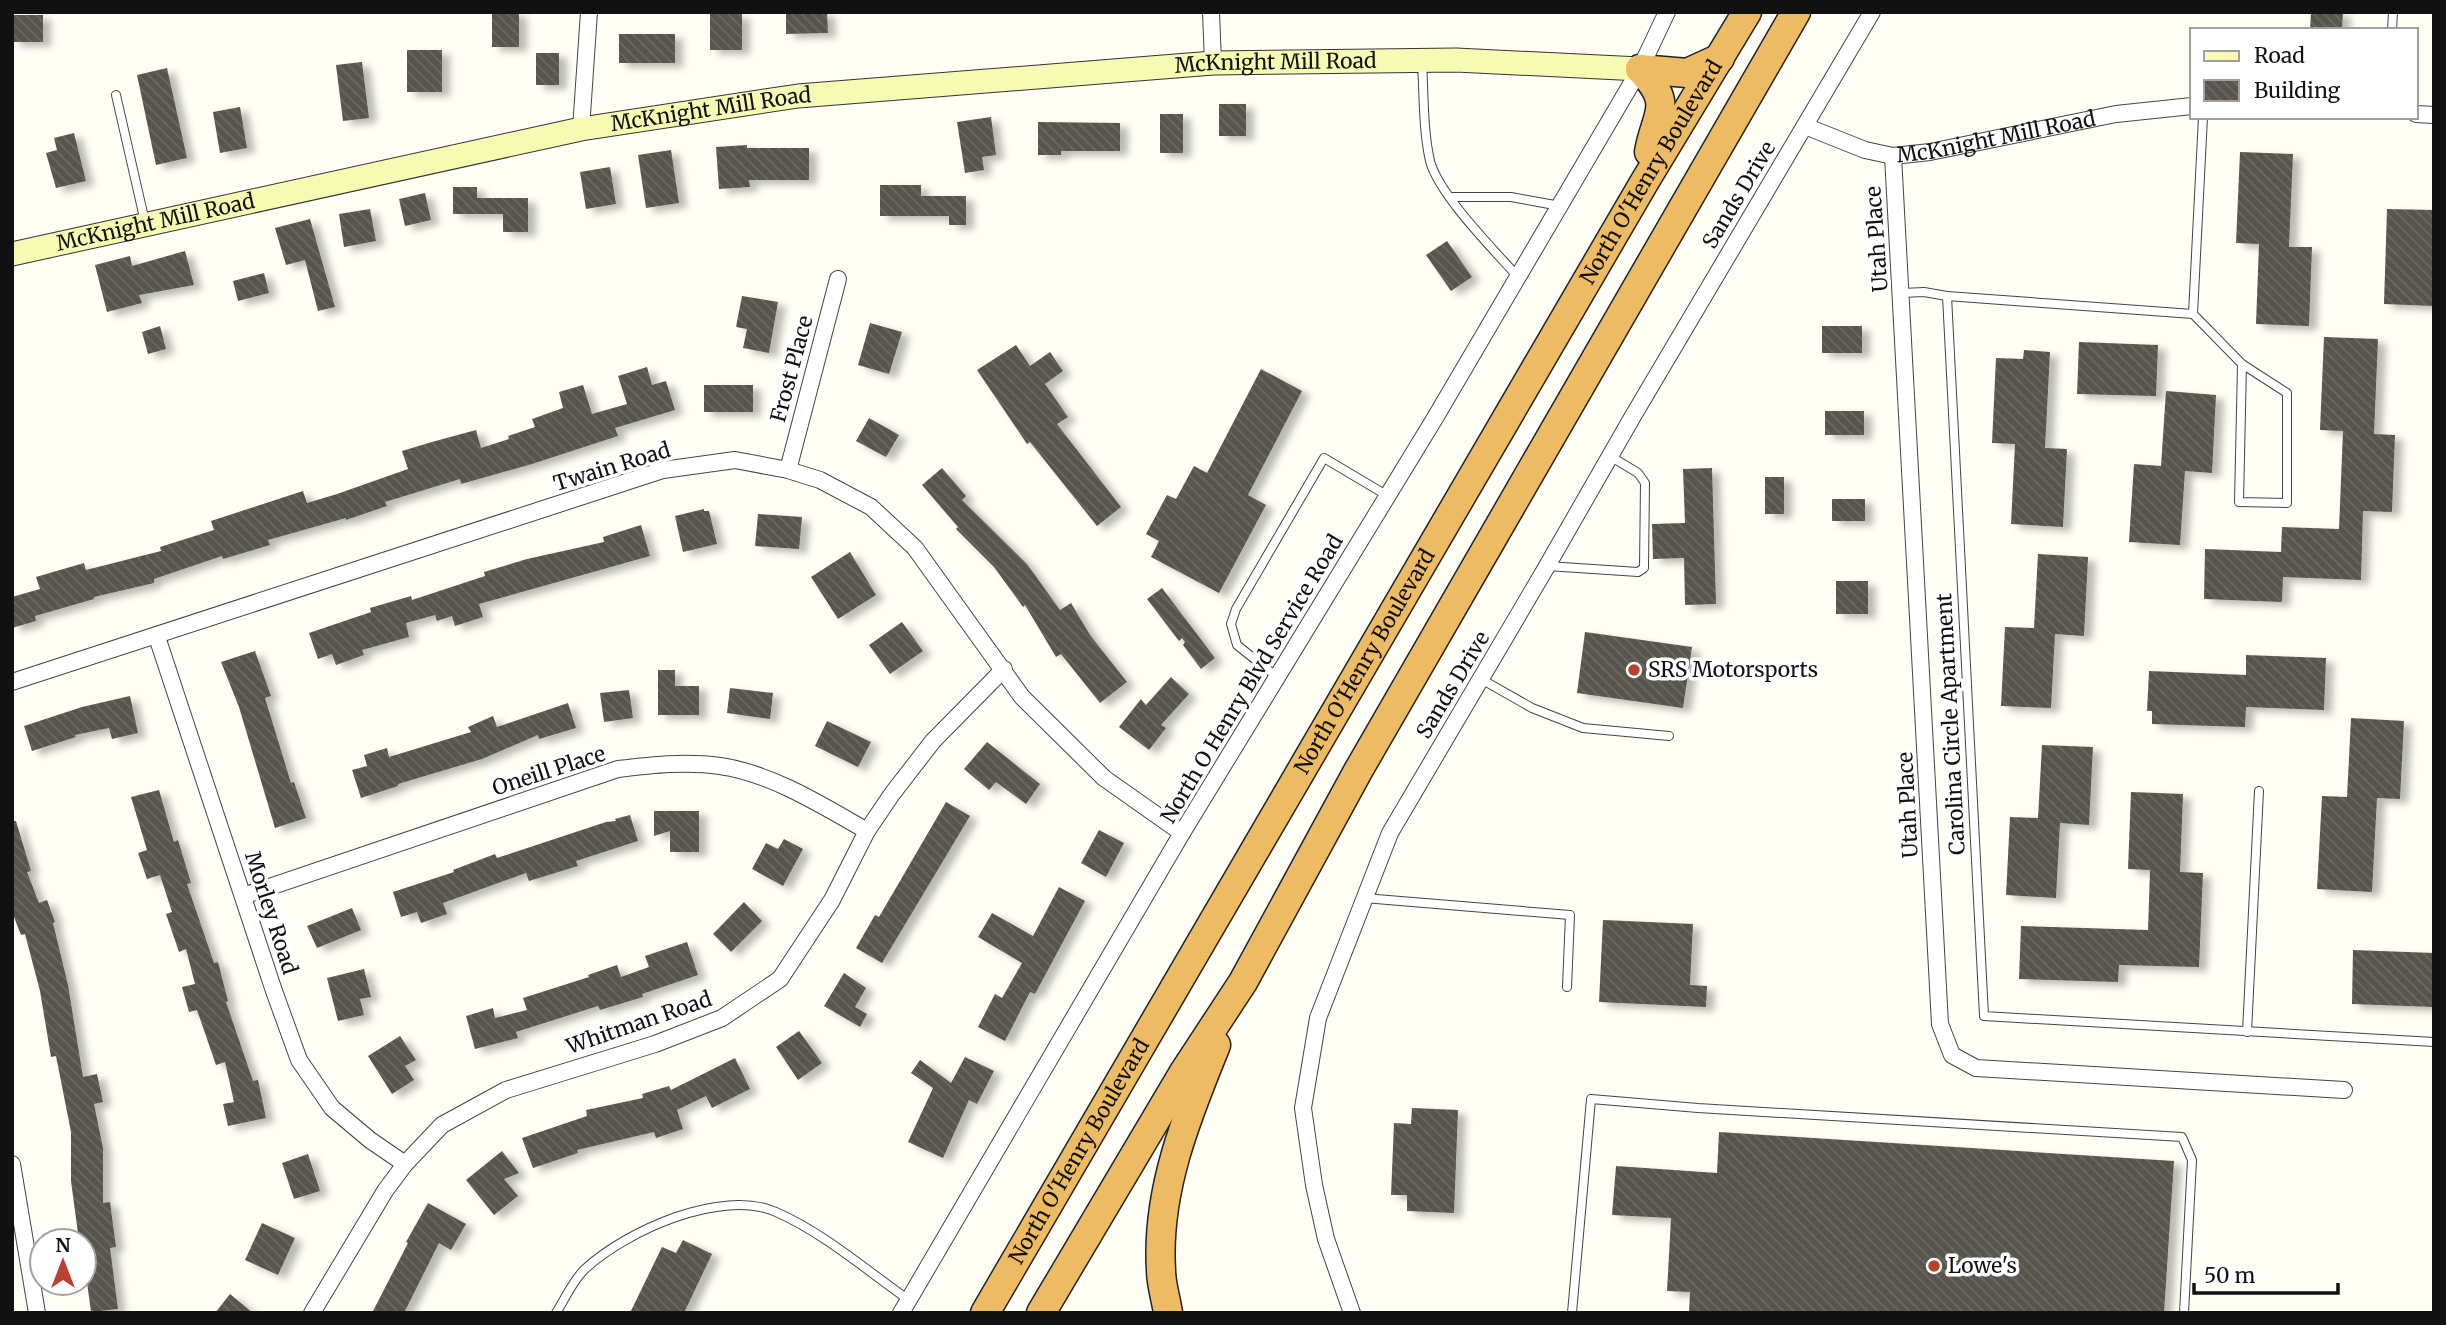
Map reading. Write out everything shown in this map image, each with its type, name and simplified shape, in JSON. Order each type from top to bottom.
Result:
[{"type":"highway","name":"North O'Henry Boulevard","points":[[985,1313],[1746,12]]},
{"type":"highway","name":"North O'Henry Boulevard","points":[[1041,1313],[1177,1083],[1243,982],[1358,771],[1796,12]]},
{"type":"highway","points":[[1640,69],[1687,73],[1720,58]]},
{"type":"highway","points":[[1640,69],[1651,81],[1662,104],[1661,116],[1651,141],[1645,181]]},
{"type":"highway","points":[[1168,1313],[1161,1270],[1163,1209],[1169,1176],[1196,1093],[1243,982]]},
{"type":"street","points":[[581,130],[589,12]]},
{"type":"street","points":[[1211,12],[1213,63]]},
{"type":"street","name":"Sands Drive","points":[[1352,1313],[1326,1239],[1314,1185],[1303,1108],[1318,1018],[1364,898],[1390,833],[1872,12]]},
{"type":"street","points":[[1640,69],[1664,13]]},
{"type":"street","name":"McKnight Mill Road","points":[[12,254],[581,130],[798,96],[1213,63],[1456,60],[1640,69]]},
{"type":"street","name":"North O Henry Blvd Service Road","points":[[905,1306],[1182,833],[1388,496],[1640,69]]},
{"type":"street","name":"McKnight Mill Road","points":[[1805,126],[1865,150],[1893,156],[1930,152],[2116,114],[2190,106]]},
{"type":"street","name":"Utah Place","points":[[1893,156],[1940,1024],[1952,1055],[1976,1068],[2344,1090]]},
{"type":"street","name":"Frost Place","points":[[788,470],[838,279]]},
{"type":"street","name":"Twain Road","points":[[12,682],[663,470],[735,460],[788,470],[820,480],[871,506],[915,548],[1004,668],[1022,697],[1104,778],[1182,833]]},
{"type":"street","name":"Morley Road","points":[[157,636],[299,1060],[332,1108],[370,1140],[405,1164]]},
{"type":"street","name":"Whitman Road","points":[[312,1313],[385,1191],[405,1164],[442,1125],[506,1090],[654,1044],[722,1018],[780,979],[832,900],[867,831],[933,741],[1004,668]]},
{"type":"street","name":"Oneill Place","points":[[243,896],[618,769],[666,763],[721,766],[775,782],[867,831]]},
{"type":"street","points":[[12,1164],[37,1313]]},
{"type":"lane","points":[[1422,61],[1430,162],[1439,181],[1469,223],[1518,277]]},
{"type":"lane","points":[[116,95],[145,224]]},
{"type":"lane","points":[[2193,314],[2203,119]]},
{"type":"lane","points":[[1450,197],[1511,197],[1560,206]]},
{"type":"lane","points":[[1902,293],[1924,292],[1947,296],[2193,314],[2242,364],[2287,393],[2287,503],[2239,502],[2242,364]]},
{"type":"lane","name":"Carolina Circle Apartment","points":[[1947,296],[1984,1016],[2434,1042]]},
{"type":"lane","points":[[1547,566],[1638,572],[1644,568],[1645,482],[1638,473],[1610,456]]},
{"type":"lane","points":[[1277,677],[1237,645],[1231,624],[1236,609],[1324,458],[1388,496]]},
{"type":"lane","points":[[1481,679],[1532,708],[1583,728],[1670,736]]},
{"type":"lane","points":[[2247,1032],[2259,791]]},
{"type":"lane","points":[[1364,898],[1570,915],[1567,987]]},
{"type":"lane","points":[[1572,1313],[1591,1099],[1698,1108],[2182,1137],[2192,1160],[2184,1313]]},
{"type":"lane","points":[[556,1313],[584,1269],[626,1240],[684,1212],[740,1205],[774,1211],[806,1228],[905,1306]]},
{"type":"building","points":[[492,12],[519,12],[519,47],[492,47]]},
{"type":"building","points":[[786,12],[827,12],[828,33],[786,34]]},
{"type":"building","points":[[2311,12],[2343,12],[2342,28],[2310,28]]},
{"type":"building","points":[[710,14],[742,14],[742,50],[710,50]]},
{"type":"building","points":[[12,15],[43,15],[43,42],[12,42]]},
{"type":"building","points":[[619,34],[675,34],[675,63],[619,63]]},
{"type":"building","points":[[407,50],[442,50],[442,92],[407,92]]},
{"type":"building","points":[[536,53],[559,53],[559,85],[536,85]]},
{"type":"building","points":[[362,62],[369,118],[343,121],[336,65]]},
{"type":"building","points":[[167,68],[187,158],[156,165],[137,75]]},
{"type":"building","points":[[1219,104],[1246,104],[1246,136],[1219,136]]},
{"type":"building","points":[[240,107],[247,148],[220,153],[213,112]]},
{"type":"building","points":[[1160,114],[1183,114],[1183,153],[1160,153]]},
{"type":"building","points":[[991,117],[996,155],[982,157],[984,170],[965,173],[957,122]]},
{"type":"building","points":[[1038,122],[1120,123],[1120,151],[1061,151],[1061,155],[1038,155]]},
{"type":"building","points":[[74,133],[86,181],[56,188],[46,153],[57,150],[54,138]]},
{"type":"building","points":[[747,145],[747,148],[809,148],[809,180],[749,180],[750,187],[719,189],[716,147]]},
{"type":"building","points":[[671,150],[679,203],[646,208],[638,155]]},
{"type":"building","points":[[2240,152],[2293,154],[2289,247],[2312,247],[2309,326],[2256,324],[2259,244],[2236,243]]},
{"type":"building","points":[[610,167],[616,204],[586,209],[580,172]]},
{"type":"building","points":[[880,185],[921,185],[921,196],[966,196],[966,225],[949,225],[949,216],[880,216]]},
{"type":"building","points":[[453,187],[477,187],[477,198],[528,198],[528,232],[503,232],[503,214],[453,214]]},
{"type":"building","points":[[425,193],[431,220],[405,226],[399,199]]},
{"type":"building","points":[[370,209],[376,241],[344,247],[339,214]]},
{"type":"building","points":[[2387,209],[2434,210],[2434,306],[2384,304]]},
{"type":"building","points":[[310,219],[335,307],[318,311],[305,260],[286,265],[275,228]]},
{"type":"building","points":[[1447,241],[1472,277],[1451,291],[1426,255]]},
{"type":"building","points":[[185,251],[194,285],[139,295],[142,303],[107,312],[95,265],[130,256],[132,266]]},
{"type":"building","points":[[264,273],[269,293],[238,301],[233,281]]},
{"type":"building","points":[[742,296],[778,302],[769,353],[743,348],[747,329],[736,327]]},
{"type":"building","points":[[870,323],[902,332],[889,374],[858,365]]},
{"type":"building","points":[[160,326],[166,349],[148,354],[142,332]]},
{"type":"building","points":[[1822,326],[1862,326],[1862,353],[1822,353]]},
{"type":"building","points":[[2324,337],[2378,339],[2374,434],[2395,435],[2392,512],[2363,511],[2361,580],[2283,577],[2282,602],[2204,599],[2205,549],[2281,552],[2282,527],[2339,529],[2343,431],[2320,430]]},
{"type":"building","points":[[2079,342],[2158,345],[2156,396],[2077,394]]},
{"type":"building","points":[[1016,345],[1030,366],[1050,352],[1063,371],[1045,384],[1068,417],[1057,424],[1121,507],[1097,526],[1030,442],[1027,444],[977,370]]},
{"type":"building","points":[[2024,350],[2050,352],[2045,448],[2067,449],[2063,527],[2011,524],[2015,444],[1992,443],[1996,358],[2023,359]]},
{"type":"building","points":[[647,367],[652,385],[666,381],[675,410],[615,428],[618,436],[532,464],[461,484],[460,479],[385,502],[387,506],[346,520],[268,540],[270,545],[223,559],[222,556],[154,579],[154,583],[94,597],[35,616],[36,621],[12,628],[12,597],[40,589],[36,577],[84,563],[86,570],[161,551],[160,547],[214,530],[211,521],[303,491],[307,503],[337,494],[408,469],[402,451],[432,442],[476,430],[481,448],[509,439],[508,436],[535,427],[532,419],[563,408],[559,392],[583,385],[592,414],[627,404],[618,376]]},
{"type":"building","points":[[1261,369],[1302,391],[1248,495],[1266,505],[1219,593],[1151,557],[1159,541],[1146,534],[1167,495],[1176,499],[1194,466],[1207,473]]},
{"type":"building","points":[[704,385],[753,385],[753,412],[704,412]]},
{"type":"building","points":[[2166,391],[2216,395],[2212,473],[2185,471],[2180,545],[2129,542],[2134,464],[2161,466]]},
{"type":"building","points":[[1825,411],[1864,411],[1864,435],[1825,435]]},
{"type":"building","points":[[869,418],[899,435],[886,457],[856,441]]},
{"type":"building","points":[[942,468],[966,496],[962,500],[1027,564],[1060,610],[1071,603],[1090,635],[1127,682],[1100,703],[1061,654],[1056,657],[1025,605],[1023,607],[994,567],[956,529],[958,527],[922,485]]},
{"type":"building","points":[[1712,468],[1716,604],[1685,605],[1684,558],[1653,559],[1652,524],[1685,523],[1683,469]]},
{"type":"building","points":[[1765,477],[1784,477],[1784,514],[1765,514]]},
{"type":"building","points":[[1832,499],[1865,499],[1865,521],[1832,521]]},
{"type":"building","points":[[704,509],[709,511],[717,544],[683,552],[675,516]]},
{"type":"building","points":[[758,514],[802,517],[799,549],[755,546]]},
{"type":"building","points":[[641,525],[650,556],[479,604],[483,617],[455,626],[452,616],[437,621],[435,615],[406,623],[409,637],[362,650],[364,655],[336,665],[332,654],[318,659],[309,633],[371,612],[370,608],[411,596],[412,600],[485,576],[484,572],[527,559],[604,542],[603,537]]},
{"type":"building","points":[[850,552],[876,595],[838,619],[811,577]]},
{"type":"building","points":[[2038,554],[2088,557],[2084,636],[2055,634],[2051,708],[2001,706],[2005,627],[2034,628]]},
{"type":"building","points":[[1836,581],[1868,581],[1868,614],[1836,614]]},
{"type":"building","points":[[1162,588],[1215,658],[1201,669],[1183,645],[1185,642],[1182,638],[1179,641],[1147,599]]},
{"type":"building","points":[[902,622],[923,651],[890,674],[869,645]]},
{"type":"building","name":"SRS Motorsports","points":[[1585,632],[1692,647],[1683,708],[1577,693]]},
{"type":"building","points":[[255,651],[271,696],[265,698],[291,783],[294,782],[306,818],[275,828],[239,707],[221,662]]},
{"type":"building","points":[[2246,655],[2326,658],[2324,710],[2246,707],[2245,727],[2152,724],[2152,711],[2147,711],[2149,671],[2246,675]]},
{"type":"building","points":[[658,670],[675,670],[675,686],[699,686],[699,715],[658,715]]},
{"type":"building","points":[[1171,677],[1189,694],[1161,725],[1166,728],[1149,750],[1119,727],[1141,699],[1146,705]]},
{"type":"building","points":[[730,688],[773,693],[770,719],[727,713]]},
{"type":"building","points":[[629,690],[633,718],[604,722],[600,693]]},
{"type":"building","points":[[130,696],[138,733],[112,739],[109,728],[75,735],[76,737],[32,751],[24,726],[82,707]]},
{"type":"building","points":[[568,703],[576,728],[539,739],[538,735],[482,759],[361,798],[352,770],[367,766],[364,755],[387,748],[389,757],[471,732],[468,727],[493,716],[497,727]]},
{"type":"building","points":[[2351,718],[2404,721],[2400,799],[2377,798],[2372,892],[2317,889],[2322,796],[2347,797]]},
{"type":"building","points":[[827,721],[871,742],[858,767],[815,746]]},
{"type":"building","points":[[987,742],[1040,784],[1026,804],[996,782],[989,790],[964,769]]},
{"type":"building","points":[[2042,745],[2093,747],[2089,825],[2060,823],[2056,898],[2006,895],[2010,817],[2038,818]]},
{"type":"building","points":[[159,790],[174,842],[178,840],[191,883],[187,884],[214,963],[218,962],[228,1001],[226,1002],[253,1081],[258,1080],[266,1118],[228,1126],[223,1104],[234,1102],[225,1062],[216,1065],[197,1010],[189,1012],[182,987],[195,984],[186,949],[179,952],[166,914],[172,912],[160,875],[147,879],[138,853],[147,850],[131,797]]},
{"type":"building","points":[[2131,792],[2183,794],[2180,872],[2203,873],[2199,967],[2119,965],[2118,982],[2019,979],[2021,926],[2148,930],[2150,870],[2128,869]]},
{"type":"building","points":[[946,802],[970,816],[882,963],[856,948],[875,915],[879,917]]},
{"type":"building","points":[[654,811],[699,811],[699,852],[670,852],[670,831],[654,836]]},
{"type":"building","points":[[630,815],[638,841],[576,861],[578,866],[529,881],[526,873],[443,903],[447,914],[421,923],[417,912],[401,917],[393,892],[454,872],[453,870],[495,854],[497,858]]},
{"type":"building","points":[[12,821],[16,821],[31,871],[27,872],[39,903],[47,900],[55,922],[53,923],[68,985],[83,1077],[97,1074],[103,1102],[94,1104],[103,1148],[103,1203],[110,1202],[116,1247],[110,1248],[118,1309],[91,1312],[89,1297],[98,1297],[98,1227],[77,1227],[71,1181],[71,1132],[56,1056],[51,1057],[40,991],[25,934],[21,935],[12,912]]},
{"type":"building","points":[[1099,830],[1124,843],[1106,877],[1081,863]]},
{"type":"building","points":[[784,839],[803,849],[783,886],[752,869],[766,843],[778,849]]},
{"type":"building","points":[[1059,887],[1085,901],[1035,994],[1030,992],[1005,1041],[978,1027],[995,994],[1002,998],[1022,963],[978,937],[992,913],[1033,936]]},
{"type":"building","points":[[744,902],[762,921],[731,952],[713,934]]},
{"type":"building","points":[[352,908],[361,930],[317,948],[307,926]]},
{"type":"building","points":[[1603,920],[1693,924],[1690,985],[1707,986],[1706,1007],[1599,1002]]},
{"type":"building","points":[[687,942],[698,975],[642,994],[643,997],[600,1010],[598,1006],[516,1032],[518,1038],[475,1049],[466,1016],[493,1008],[495,1018],[527,1010],[523,998],[617,965],[621,977],[649,967],[645,956]]},
{"type":"building","points":[[2353,950],[2434,953],[2434,1007],[2352,1004]]},
{"type":"building","points":[[364,969],[371,997],[360,999],[364,1015],[338,1021],[327,978]]},
{"type":"building","points":[[844,973],[866,988],[855,1007],[867,1014],[860,1027],[824,1006]]},
{"type":"building","points":[[799,1031],[822,1063],[798,1080],[776,1047]]},
{"type":"building","points":[[400,1036],[416,1060],[405,1066],[414,1080],[392,1094],[368,1056]]},
{"type":"building","points":[[965,1057],[994,1071],[977,1104],[969,1100],[943,1158],[908,1142],[933,1088],[911,1073],[920,1060],[951,1083]]},
{"type":"building","points":[[735,1058],[750,1089],[712,1108],[706,1096],[677,1110],[683,1129],[656,1138],[654,1132],[577,1150],[578,1153],[533,1168],[522,1138],[587,1116],[586,1110],[643,1098],[642,1094],[669,1086],[671,1090]]},
{"type":"building","points":[[1412,1108],[1458,1110],[1454,1213],[1407,1211],[1407,1195],[1391,1195],[1394,1123],[1411,1124]]},
{"type":"building","points":[[1719,1132],[2174,1161],[2164,1313],[1689,1313],[1690,1292],[1667,1291],[1671,1218],[1612,1215],[1616,1166],[1717,1173]]},
{"type":"building","points":[[502,1151],[519,1173],[504,1179],[518,1196],[494,1215],[466,1180]]},
{"type":"building","points":[[308,1154],[320,1191],[294,1199],[282,1163]]},
{"type":"building","points":[[428,1203],[466,1224],[451,1250],[439,1243],[404,1313],[372,1313],[408,1243],[406,1242]]},
{"type":"building","points":[[262,1223],[295,1238],[278,1275],[245,1260]]},
{"type":"building","points":[[683,1240],[712,1254],[684,1313],[630,1313],[662,1247],[676,1253]]},
{"type":"building","points":[[230,1294],[253,1313],[215,1313]]},
{"type":"place","name":"SRS Motorsports","points":[[1634,670]]},
{"type":"place","name":"Lowe's","points":[[1934,1266]]}]
